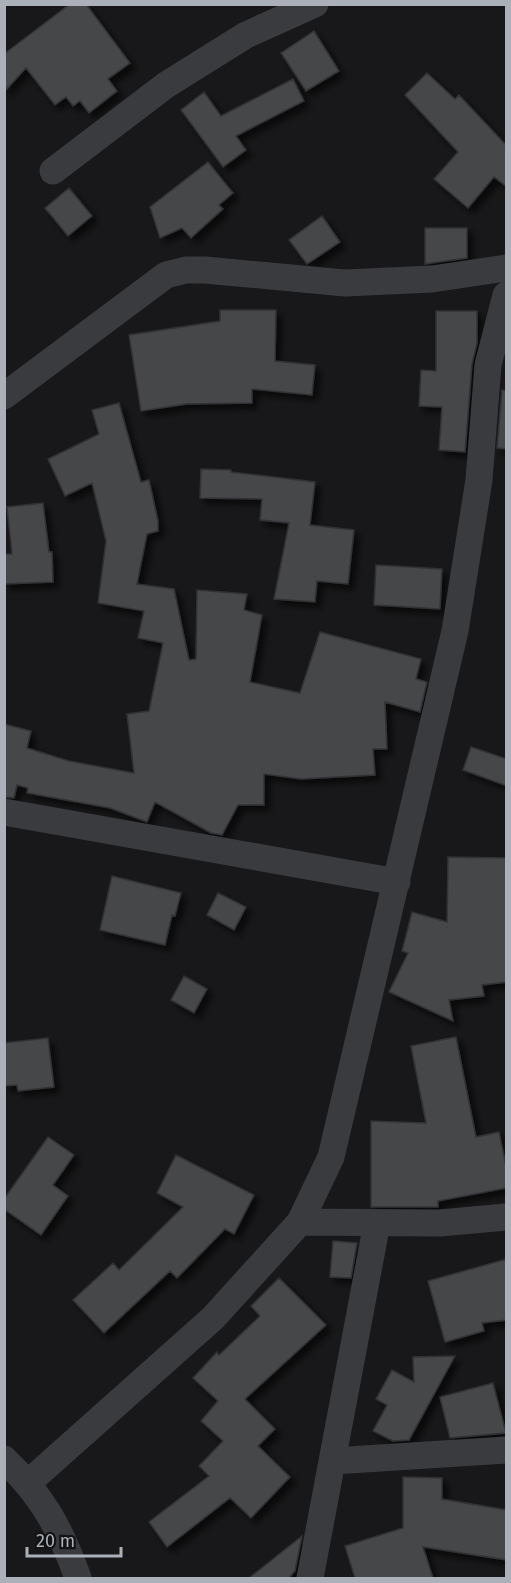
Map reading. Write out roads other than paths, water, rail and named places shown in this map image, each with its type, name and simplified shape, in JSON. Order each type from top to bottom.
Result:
[{"type":"street","points":[[52,171],[166,85],[246,34],[315,4]]},
{"type":"street","points":[[4,396],[166,275],[186,270],[205,270],[345,283],[432,279],[507,268]]},
{"type":"street","points":[[29,1482],[213,1318],[300,1222],[331,1157],[397,882],[467,567],[479,480],[488,365],[507,295]]},
{"type":"street","points":[[4,812],[397,882]]},
{"type":"street","points":[[300,1222],[440,1223],[507,1217]]},
{"type":"street","points":[[310,1578],[377,1223]]},
{"type":"street","points":[[333,1461],[507,1450]]},
{"type":"street","points":[[4,1459],[29,1482],[64,1538],[78,1578]]}]
